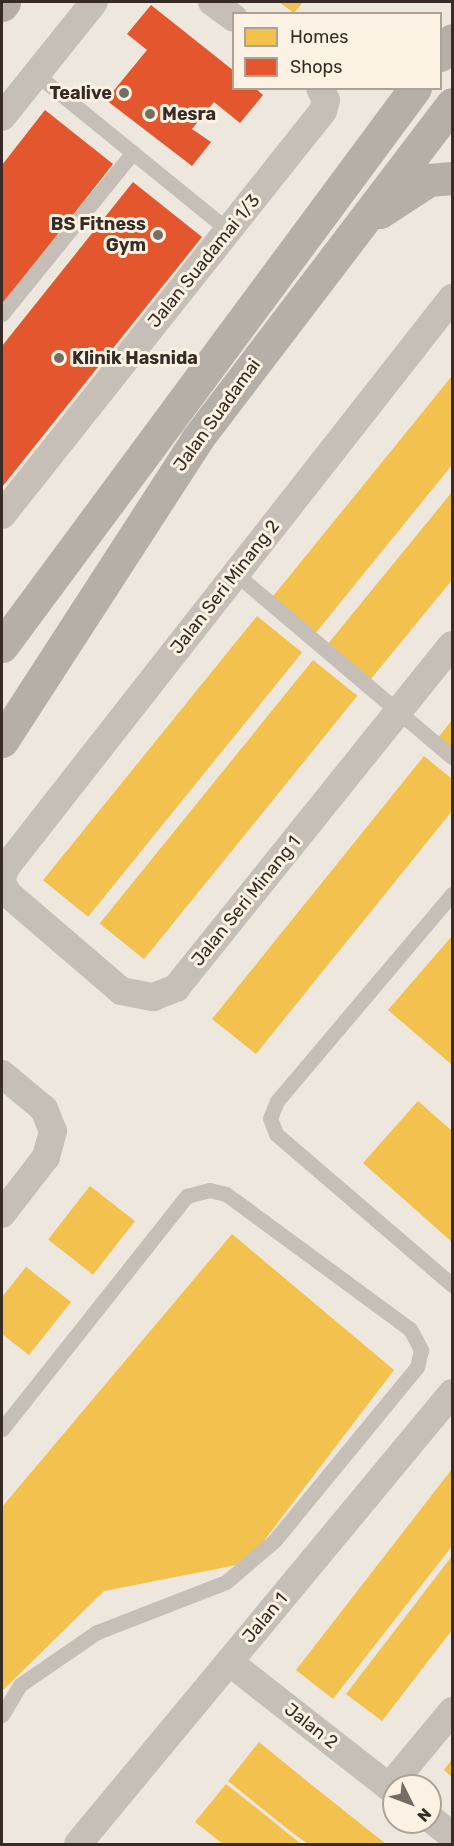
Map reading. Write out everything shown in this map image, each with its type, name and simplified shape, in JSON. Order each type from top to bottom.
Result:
[{"type":"main road","points":[[442,54],[453,40]]},
{"type":"main road","points":[[410,95],[447,124]]},
{"type":"main road","name":"Jalan Suadamai","points":[[2,646],[410,95]]},
{"type":"main road","name":"Jalan Suadamai","points":[[2,740],[197,439],[346,239],[447,124]]},
{"type":"main road","points":[[346,239],[405,194],[429,180],[453,178]]},
{"type":"main road","points":[[2,610],[37,598]]},
{"type":"street","points":[[2,117],[94,2]]},
{"type":"street","points":[[212,2],[232,17]]},
{"type":"street","name":"Jalan Suadamai 1/3","points":[[2,515],[323,111],[326,100],[321,90]]},
{"type":"street","name":"Jalan Seri Minang 2","points":[[2,878],[6,867],[453,298]]},
{"type":"street","name":"Jalan Seri Minang 1","points":[[2,883],[8,894],[121,991],[153,997],[176,988],[453,645]]},
{"type":"street","points":[[2,1074],[44,1109],[53,1131],[46,1157],[2,1214]]},
{"type":"street","name":"Jalan 1","points":[[78,1845],[453,1393]]},
{"type":"street","name":"Jalan 2","points":[[229,1662],[382,1781]]},
{"type":"street","points":[[404,1774],[453,1711]]},
{"type":"lane","points":[[36,74],[228,230]]},
{"type":"lane","points":[[2,314],[133,152]]},
{"type":"lane","points":[[236,574],[453,757]]},
{"type":"lane","points":[[453,894],[277,1101],[270,1118],[276,1134],[453,1285]]},
{"type":"lane","points":[[2,1429],[187,1196],[209,1190],[226,1194],[410,1329],[421,1350],[417,1366],[274,1541],[226,1582],[97,1632],[20,1685],[2,1715]]},
{"type":"building: Homes","points":[[279,2],[303,2],[293,12]]},
{"type":"building: Homes","points":[[452,376],[452,465],[314,635],[270,600]]},
{"type":"building: Homes","points":[[452,492],[452,580],[370,680],[327,645]]},
{"type":"building: Homes","points":[[257,616],[302,653],[88,917],[43,880]]},
{"type":"building: Homes","points":[[313,660],[357,696],[144,959],[100,923]]},
{"type":"building: Homes","points":[[452,720],[452,752],[437,739]]},
{"type":"building: Homes","points":[[424,756],[452,779],[452,811],[256,1054],[212,1019]]},
{"type":"building: Homes","points":[[452,936],[452,1063],[451,1064],[388,1010]]},
{"type":"building: Homes","points":[[418,1101],[452,1131],[452,1242],[363,1163]]},
{"type":"building: Homes","points":[[90,1186],[135,1221],[93,1275],[48,1240]]},
{"type":"building: Homes","points":[[232,1234],[394,1370],[247,1563],[104,1591],[2,1691],[2,1507]]},
{"type":"building: Homes","points":[[26,1267],[71,1302],[29,1355],[2,1334],[2,1297]]},
{"type":"building: Homes","points":[[452,1469],[452,1546],[333,1699],[296,1670]]},
{"type":"building: Homes","points":[[452,1556],[452,1630],[382,1721],[346,1694]]},
{"type":"building: Homes","points":[[259,1742],[386,1844],[308,1844],[228,1781]]},
{"type":"building: Homes","points":[[452,1759],[452,1777],[444,1770]]},
{"type":"building: Homes","points":[[226,1784],[301,1844],[223,1844],[195,1822]]},
{"type":"building: Shops","points":[[151,5],[232,69],[232,90],[257,90],[263,95],[240,123],[214,102],[192,129],[211,142],[192,166],[106,100],[147,50],[127,34]]},
{"type":"building: Shops","points":[[45,110],[113,164],[2,305],[2,165]]},
{"type":"building: Shops","points":[[133,182],[202,237],[2,487],[2,346]]},
{"type":"place","name":"Tealive","points":[[124,93]]},
{"type":"place","name":"Mesra","points":[[150,114]]},
{"type":"place","name":"BS Fitness Gym","points":[[158,235]]},
{"type":"place","name":"Klinik Hasnida","points":[[59,358]]}]
